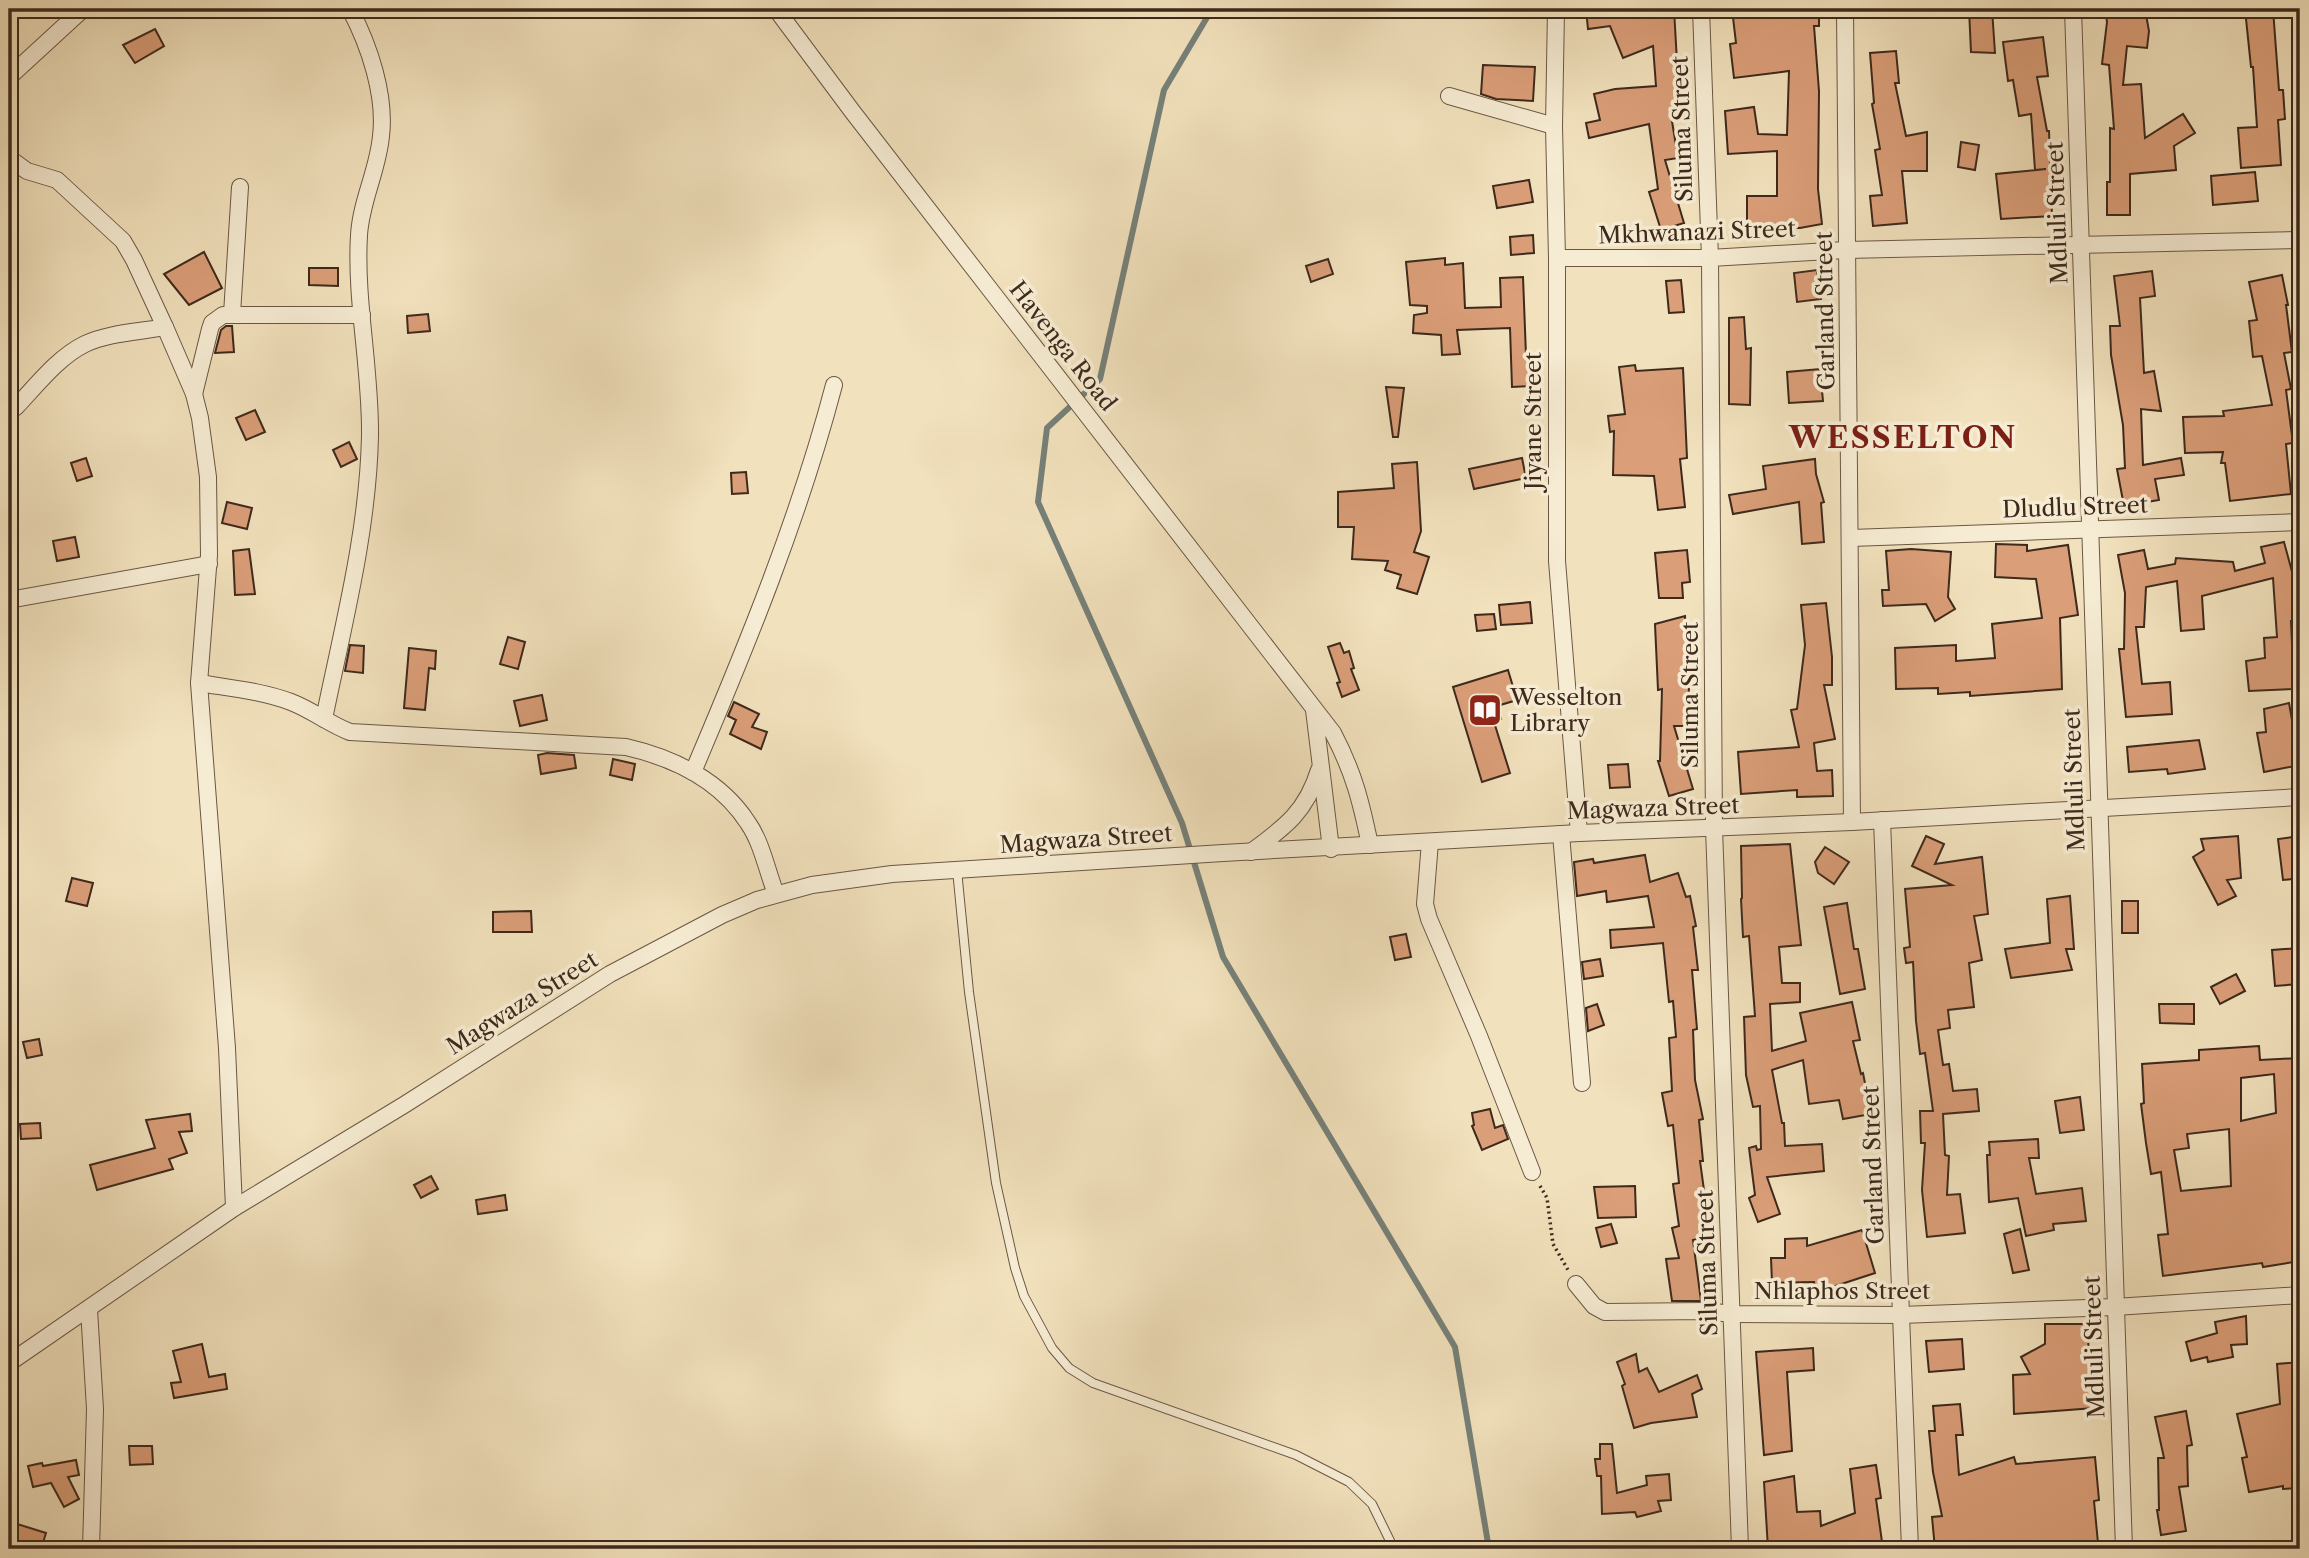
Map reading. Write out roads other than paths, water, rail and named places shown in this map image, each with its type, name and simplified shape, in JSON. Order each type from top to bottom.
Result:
[{"type":"street","points":[[9,77],[83,9]]},
{"type":"street","points":[[324,719],[367,489],[369,404],[359,234],[381,138],[382,113],[367,50],[350,9]]},
{"type":"street","name":"Havenga Road","points":[[776,9],[1333,733],[1348,761],[1359,791],[1370,845]]},
{"type":"street","name":"Jiyane Street","points":[[1556,9],[1553,126],[1557,258],[1557,561],[1579,832]]},
{"type":"street","name":"Siluma Street","points":[[1701,9],[1710,257],[1714,828],[1740,1549]]},
{"type":"street","name":"Garland Street","points":[[1844,9],[1852,822]]},
{"type":"street","name":"Mdluli Street","points":[[2073,9],[2124,1549]]},
{"type":"street","points":[[1449,96],[1553,126]]},
{"type":"street","points":[[9,158],[32,174],[57,180],[118,234],[134,260],[194,394],[207,467],[209,564],[199,683],[227,1048],[234,1209]]},
{"type":"street","points":[[233,314],[240,187]]},
{"type":"street","name":"Mkhwanazi Street","points":[[1557,258],[1710,257],[1846,250],[2300,240]]},
{"type":"street","points":[[194,394],[212,323],[223,315],[362,315]]},
{"type":"street","points":[[9,412],[62,360],[83,345],[97,339],[165,327]]},
{"type":"street","points":[[693,772],[747,646],[792,526],[820,440],[834,385]]},
{"type":"street","name":"Dludlu Street","points":[[1851,538],[2300,522]]},
{"type":"street","points":[[9,600],[209,564]]},
{"type":"street","points":[[199,683],[278,697],[309,709],[350,732],[626,747],[658,755],[693,772],[725,794],[750,824],[776,894]]},
{"type":"street","name":"Havenga Road","points":[[1314,710],[1331,849]]},
{"type":"street","points":[[1251,852],[1287,826],[1296,816],[1311,793],[1321,762]]},
{"type":"street","name":"Magwaza Street","points":[[9,1363],[234,1209],[610,974],[722,915],[776,894],[812,885],[892,874],[1223,853],[1331,849],[1579,832],[1852,822],[2300,797]]},
{"type":"street","name":"Garland Street","points":[[1882,820],[1910,1549]]},
{"type":"street","points":[[1561,834],[1582,1083]]},
{"type":"street","points":[[1430,842],[1425,904],[1429,919],[1479,1036],[1532,1172]]},
{"type":"street","name":"Nhlaphos Street","points":[[1576,1284],[1594,1306],[1605,1312],[1706,1311],[1732,1314],[1901,1315],[2115,1307],[2300,1295]]},
{"type":"street","points":[[89,1309],[95,1409],[91,1549]]},
{"type":"lane","points":[[957,870],[969,992],[996,1183],[1024,1296],[1052,1348],[1069,1368],[1093,1383],[1296,1455],[1349,1482],[1372,1504],[1394,1549]]},
{"type":"waterway","points":[[1212,9],[1164,90],[1100,379],[1047,428],[1038,502],[1182,823],[1223,957],[1455,1347],[1489,1549]]},
{"type":"place","name":"Wesselton Library","points":[[1485,710]]},
{"type":"district","name":"WESSELTON","points":[[1903,438]]}]
